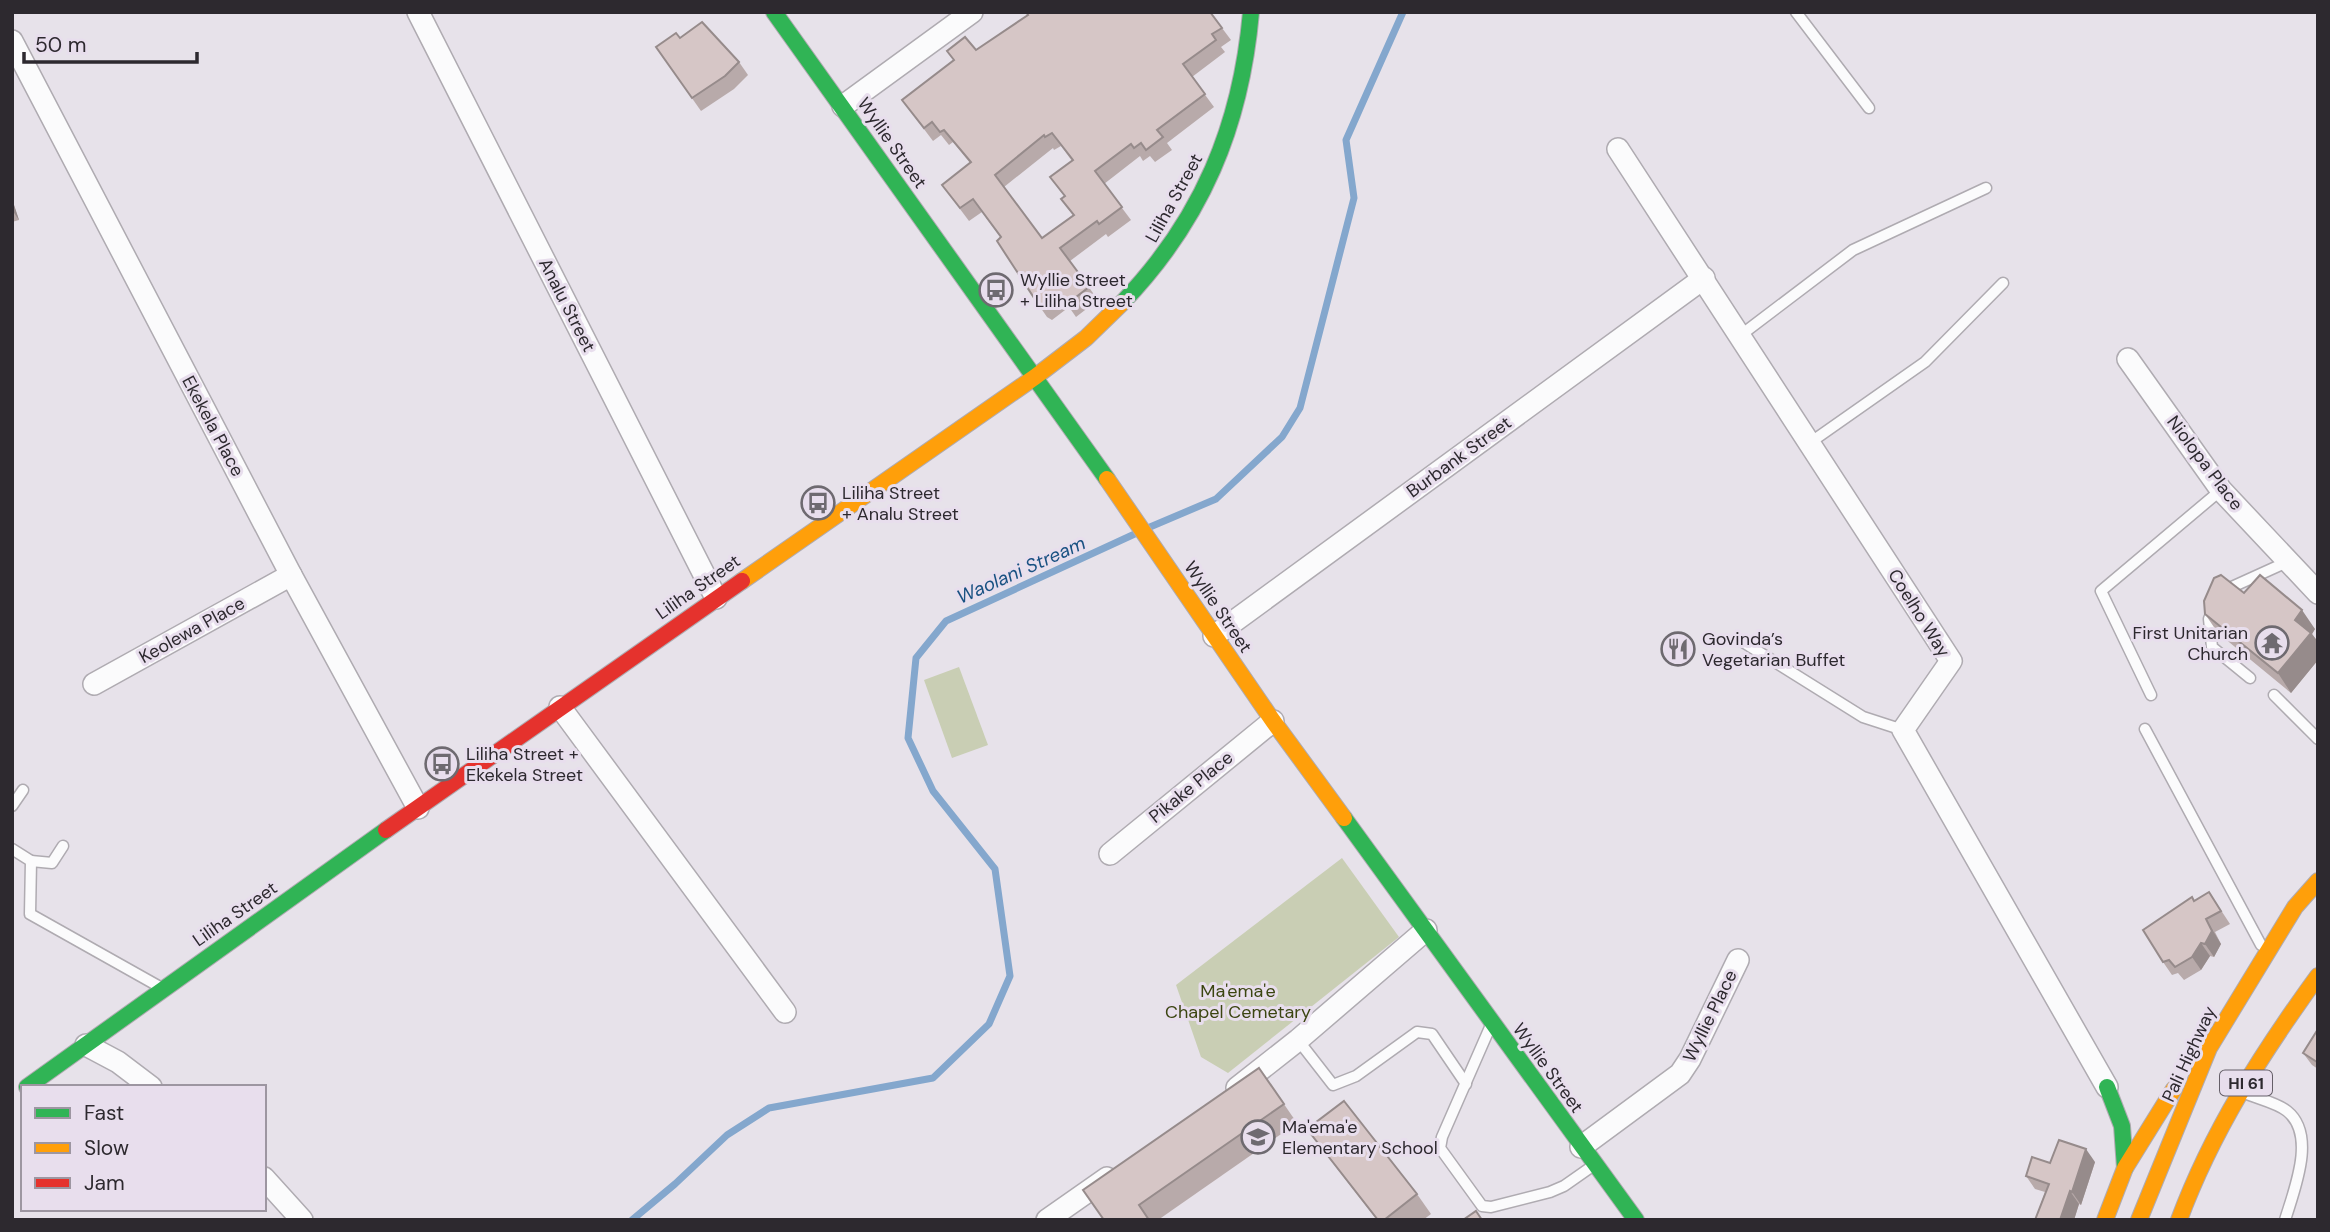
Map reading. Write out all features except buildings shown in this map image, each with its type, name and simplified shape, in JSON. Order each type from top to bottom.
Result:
[{"type":"main road","name":"Wyllie Street","points":[[774,12],[1150,540],[1273,721],[1636,1220]]},
{"type":"main road","name":"Liliha Street","points":[[30,1085],[560,707],[1035,377],[1100,326],[1159,263],[1185,225],[1213,170],[1232,122],[1247,54],[1251,12]]},
{"type":"main road","name":"Pali Highway","points":[[2139,1220],[2209,1048],[2295,907],[2318,881]]},
{"type":"main road","name":"HI 61","points":[[2181,1220],[2186,1198],[2241,1091],[2271,1041],[2318,976]]},
{"type":"main road","points":[[2105,1220],[2125,1168],[2177,1084],[2209,1048]]},
{"type":"main road","points":[[2151,1097],[2177,1084]]},
{"type":"main road","points":[[2107,1087],[2133,1099]]},
{"type":"main road","points":[[2107,1087],[2127,1144],[2125,1168]]},
{"type":"street","name":"Analu Street","points":[[418,12],[716,598]]},
{"type":"street","points":[[843,106],[972,12]]},
{"type":"street","name":"Ekekela Place","points":[[12,41],[290,575],[418,808]]},
{"type":"street","name":"Coelho Way","points":[[1618,149],[1951,661],[1903,730]]},
{"type":"street","name":"Burbank Street","points":[[1213,636],[1704,278]]},
{"type":"street","name":"Niolopa Place","points":[[2128,359],[2221,490],[2318,593]]},
{"type":"street","name":"Keolewa Place","points":[[94,684],[290,575]]},
{"type":"street","points":[[560,707],[785,1012]]},
{"type":"street","name":"Pikake Place","points":[[1110,854],[1273,721]]},
{"type":"street","points":[[1903,730],[2107,1087]]},
{"type":"street","points":[[1222,1098],[1298,1040],[1426,930]]},
{"type":"street","name":"Wyllie Place","points":[[1581,1147],[1680,1074],[1690,1059],[1738,960]]},
{"type":"street","points":[[86,1045],[118,1062],[148,1085]]},
{"type":"street","points":[[1047,1220],[1124,1166]]},
{"type":"street","points":[[266,1180],[302,1220]]},
{"type":"lane","points":[[1796,12],[1869,108]]},
{"type":"lane","points":[[1741,335],[1853,250],[1986,188]]},
{"type":"lane","points":[[1811,442],[1924,362],[2003,283]]},
{"type":"lane","points":[[2151,695],[2101,592],[2221,490]]},
{"type":"lane","points":[[2250,678],[2212,647],[2209,619],[2220,592],[2287,562]]},
{"type":"lane","points":[[1742,642],[1863,717],[1903,730]]},
{"type":"lane","points":[[2274,695],[2318,739]]},
{"type":"lane","points":[[2145,729],[2265,954]]},
{"type":"lane","points":[[12,806],[23,790]]},
{"type":"lane","points":[[12,849],[31,861],[52,863],[63,846]]},
{"type":"lane","points":[[31,861],[30,914],[163,989]]},
{"type":"lane","points":[[1492,1023],[1480,1045],[1442,1137],[1440,1148],[1482,1206],[1491,1207],[1550,1192],[1564,1186],[1594,1165]]},
{"type":"lane","points":[[1298,1040],[1333,1085],[1356,1076],[1417,1032],[1432,1034],[1466,1084]]},
{"type":"lane","points":[[2241,1091],[2287,1111],[2300,1128],[2302,1161],[2285,1220]]},
{"type":"green space","points":[[959,667],[988,745],[952,758],[924,680]]},
{"type":"green space","name":"Ma'ema'e Chapel Cemetary","points":[[1342,858],[1399,937],[1228,1073],[1201,1057],[1176,985]]},
{"type":"waterway","name":"Waolani Stream","points":[[1150,527],[1216,499],[1282,437],[1300,408],[1354,198],[1346,140],[1403,12]]},
{"type":"waterway","name":"Waolani Stream","points":[[632,1220],[727,1135],[769,1108],[933,1078],[989,1024],[1010,976],[995,869],[933,791],[908,738],[916,658],[946,621],[1139,532]]},
{"type":"traffic: fast","points":[[774,12],[1107,479]]},
{"type":"traffic: fast","points":[[1122,303],[1174,239],[1213,169],[1238,94],[1251,12]]},
{"type":"traffic: fast","points":[[1344,818],[1636,1220]]},
{"type":"traffic: fast","points":[[30,1085],[386,830]]},
{"type":"traffic: fast","points":[[2107,1087],[2122,1126],[2125,1168]]},
{"type":"traffic: slow","points":[[742,581],[1035,377],[1086,338],[1122,303]]},
{"type":"traffic: slow","points":[[1107,479],[1273,721],[1344,818]]},
{"type":"traffic: slow","points":[[2139,1220],[2209,1048],[2295,907],[2318,881]]},
{"type":"traffic: slow","points":[[2179,1220],[2207,1155],[2240,1093],[2318,976]]},
{"type":"traffic: slow","points":[[2105,1220],[2125,1168],[2174,1089]]},
{"type":"traffic: jam","points":[[386,830],[742,581]]},
{"type":"place","name":"Wyllie Street + Liliha Street","points":[[996,290]]},
{"type":"place","name":"Liliha Street + Analu Street","points":[[818,503]]},
{"type":"place","name":"First Unitarian Church","points":[[2272,643]]},
{"type":"place","name":"Govinda’s Vegetarian Buffet","points":[[1678,649]]},
{"type":"place","name":"Liliha Street + Ekekela Street","points":[[442,764]]},
{"type":"place","name":"Ma'ema'e Elementary School","points":[[1258,1137]]}]
